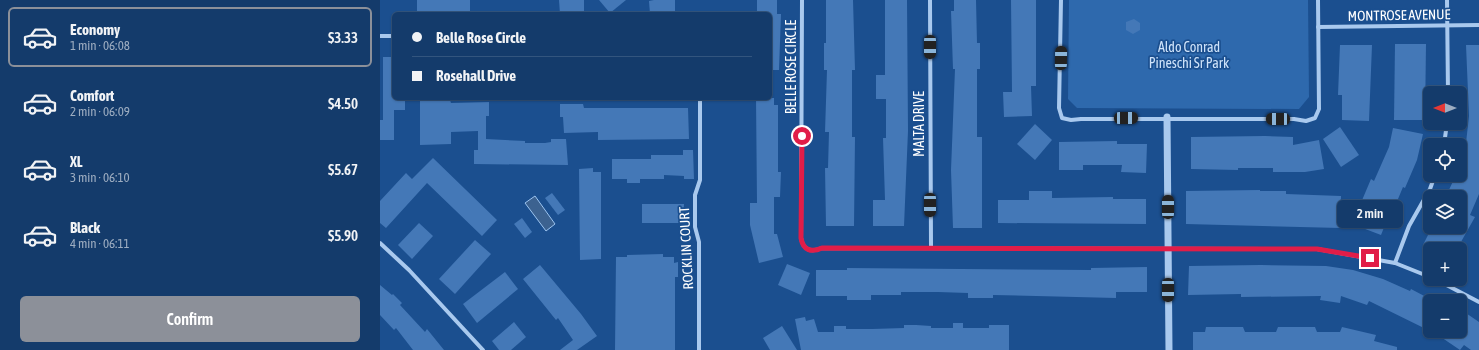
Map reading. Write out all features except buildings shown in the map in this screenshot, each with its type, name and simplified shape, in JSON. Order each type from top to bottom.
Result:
[{"type":"street","name":"BELLE ROSE CIRCLE","points":[[802,0],[802,242],[808,250],[813,251],[822,248],[931,247],[1317,249],[1394,263],[1423,274]]},
{"type":"street","name":"MALTA DRIVE","points":[[930,0],[931,247]]},
{"type":"street","points":[[1061,0],[1059,108],[1062,118],[1071,120],[1167,117],[1294,119],[1306,121],[1316,118],[1319,109],[1318,0]]},
{"type":"street","points":[[1447,0],[1448,86]]},
{"type":"street","name":"MONTROSE AVENUE","points":[[1318,27],[1479,25]]},
{"type":"street","points":[[380,36],[392,36]]},
{"type":"street","name":"ROCKLIN COURT","points":[[699,350],[699,242],[695,227],[695,195],[700,180],[700,100]]},
{"type":"street","points":[[1167,117],[1169,350]]},
{"type":"street","points":[[1394,263],[1409,226],[1432,182]]},
{"type":"street","points":[[380,243],[409,270],[483,350]]},
{"type":"street","points":[[1448,286],[1479,302]]},
{"type":"green space","name":"Aldo Conrad Pineschi Sr Park","points":[[1069,0],[1308,0],[1309,97],[1299,109],[1077,108],[1068,99]]},
{"type":"shaded area","points":[[535,196],[555,224],[546,231],[525,203]]},
{"type":"route","points":[[802,136],[801,238],[804,247],[808,250],[813,251],[822,248],[1317,249],[1370,258]]}]
